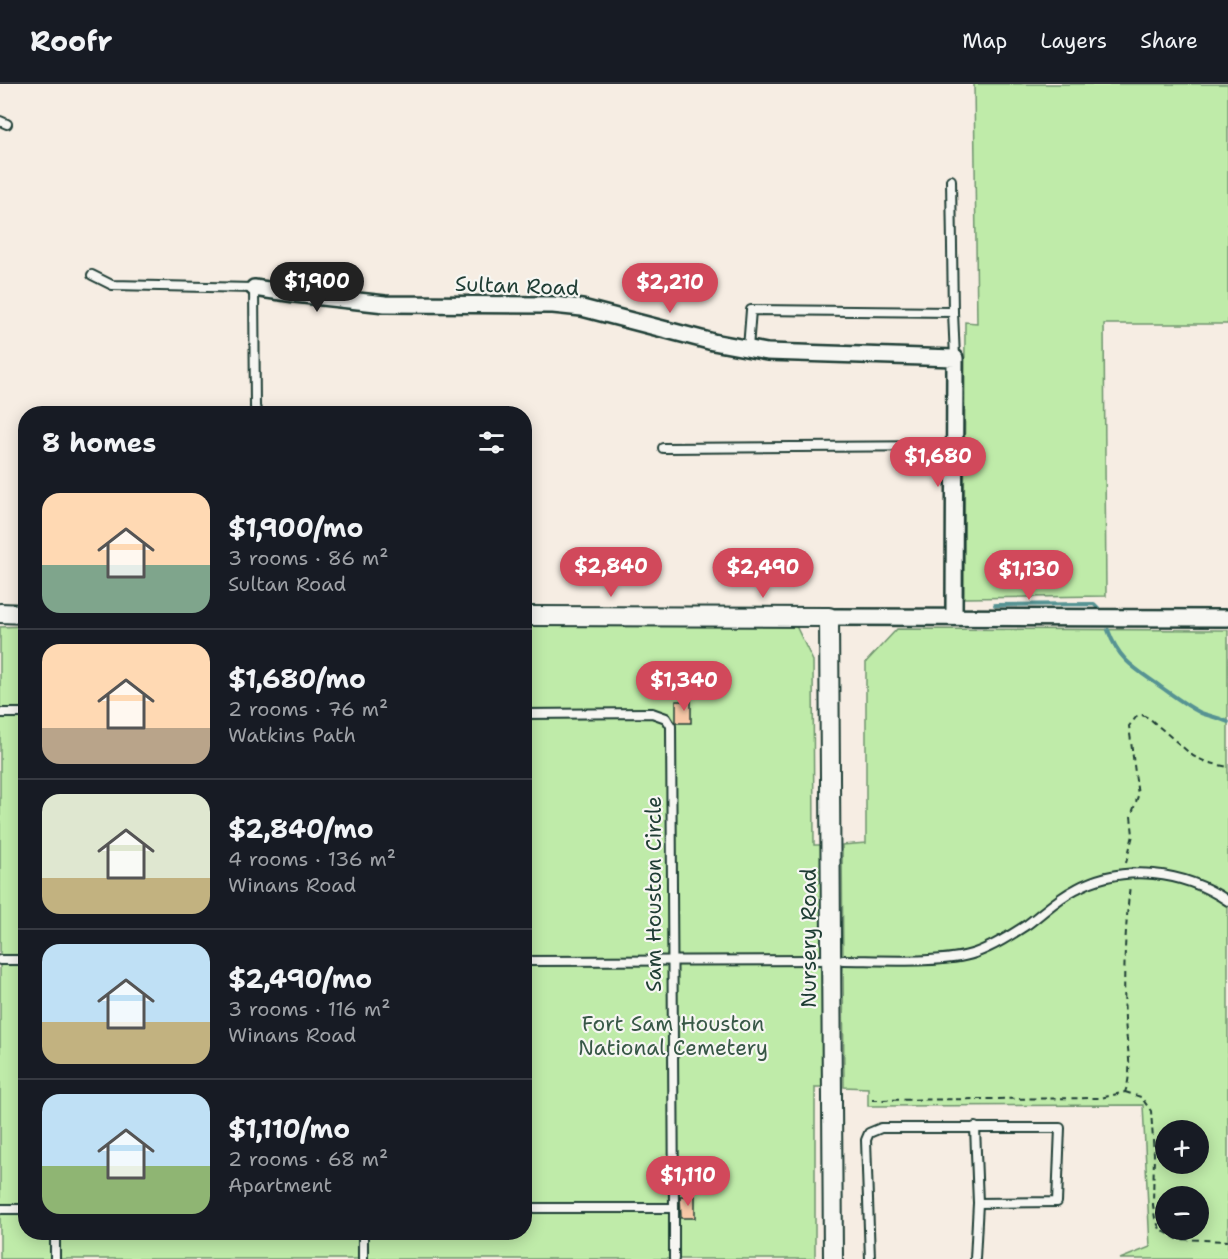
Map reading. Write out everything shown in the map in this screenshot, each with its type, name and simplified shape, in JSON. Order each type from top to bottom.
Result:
[{"type":"street","name":"Sultan Road","points":[[254,288],[385,304],[562,306],[582,308],[713,342],[748,348],[790,353],[955,358]]},
{"type":"street","points":[[954,617],[955,358]]},
{"type":"street","points":[[0,613],[18,614]]},
{"type":"street","points":[[532,616],[1228,618]]},
{"type":"street","name":"Nursery Road","points":[[829,617],[833,1259]]},
{"type":"lane","points":[[951,180],[955,358]]},
{"type":"lane","points":[[92,275],[112,285],[254,288],[255,406]]},
{"type":"lane","points":[[748,348],[751,310],[954,312]]},
{"type":"lane","points":[[663,448],[954,446]]},
{"type":"lane","points":[[0,713],[18,713]]},
{"type":"lane","name":"Sam Houston Circle","points":[[532,714],[652,713],[661,715],[670,723],[672,733],[674,1259]]},
{"type":"lane","points":[[843,960],[953,958],[973,954],[1010,936],[1076,888],[1098,880],[1127,874],[1162,874],[1183,879],[1203,886],[1228,901]]},
{"type":"lane","points":[[0,960],[18,960]]},
{"type":"lane","points":[[532,961],[821,960]]},
{"type":"lane","points":[[975,1127],[978,1203],[975,1259]]},
{"type":"lane","points":[[870,1259],[866,1140],[869,1133],[881,1128],[1060,1128],[1057,1202],[978,1203]]},
{"type":"lane","points":[[532,1208],[674,1208]]},
{"type":"lane","points":[[0,1209],[18,1209]]},
{"type":"lane","points":[[55,1240],[55,1259]]},
{"type":"lane","points":[[363,1240],[363,1259]]},
{"type":"path","points":[[1125,1092],[1130,1075],[1125,1019],[1127,874],[1132,835],[1131,816],[1138,785],[1130,736],[1132,720],[1142,715],[1149,718],[1193,756],[1206,762],[1228,767]]},
{"type":"path","points":[[872,1100],[1101,1098],[1125,1092],[1141,1097],[1151,1111],[1154,1206],[1155,1218],[1160,1229],[1177,1239],[1228,1241]]},
{"type":"green space","points":[[974,84],[1228,84],[1228,324],[1104,324],[1106,596],[964,598],[965,322],[977,323]]},
{"type":"green space","name":"Fort Sam Houston National Cemetery","points":[[18,626],[18,1240],[532,1240],[532,626],[796,626],[813,661],[814,845],[821,845],[822,1087],[815,1087],[815,1259],[0,1259],[0,627]]},
{"type":"green space","points":[[897,629],[1228,630],[1228,1259],[1120,1259],[1150,1247],[1143,1105],[868,1106],[868,1088],[844,1087],[842,845],[866,843],[866,662]]},
{"type":"building","points":[[676,701],[691,701],[691,723],[676,723]]},
{"type":"building","points":[[680,1196],[695,1196],[695,1218],[681,1218]]},
{"type":"waterway","points":[[995,605],[1094,604],[1098,608]]},
{"type":"waterway","points":[[1108,630],[1117,649],[1136,669],[1201,713],[1228,722]]}]
